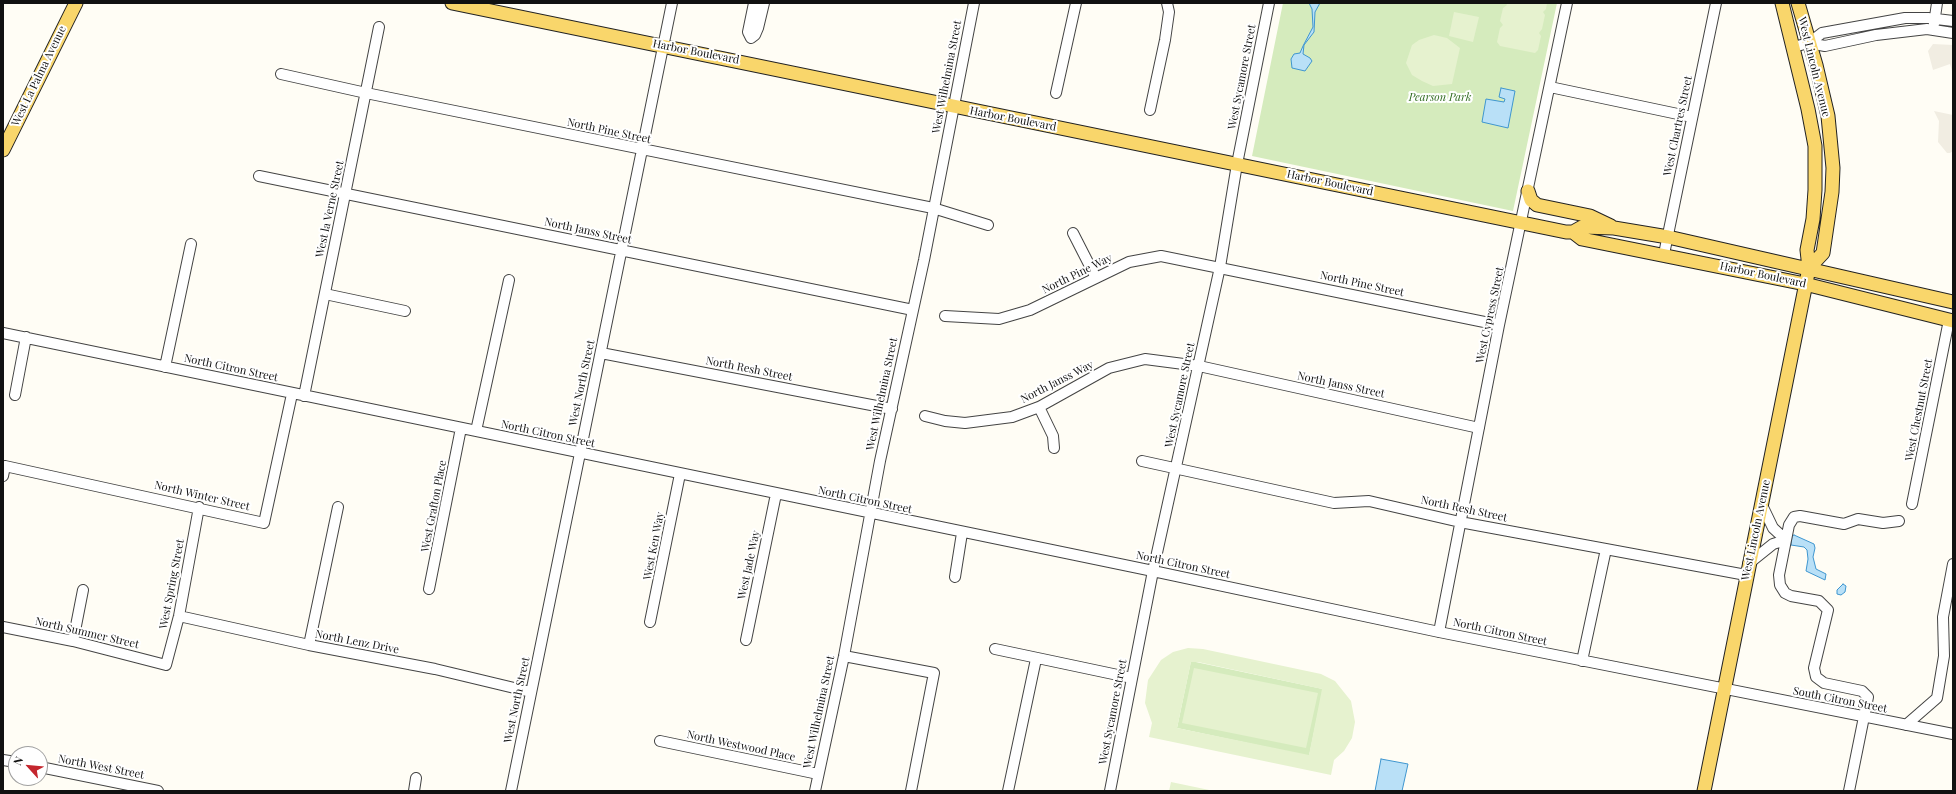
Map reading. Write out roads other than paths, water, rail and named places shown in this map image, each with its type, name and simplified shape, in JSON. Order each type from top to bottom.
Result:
[{"type":"main road","name":"West La Palma Avenue","points":[[3,150],[76,3]]},
{"type":"main road","name":"Harbor Boulevard","points":[[452,3],[1521,223],[1573,232],[1582,239],[1664,254],[1805,284],[1951,321]]},
{"type":"main road","name":"West Lincoln Avenue","points":[[1704,791],[1723,689],[1809,268],[1807,250],[1813,219],[1815,190],[1815,146],[1808,109],[1782,3]]},
{"type":"main road","name":"West Lincoln Avenue","points":[[1798,3],[1816,65],[1828,116],[1833,168],[1832,192],[1823,252],[1809,268]]},
{"type":"main road","points":[[1528,191],[1531,200],[1537,205],[1590,216],[1614,228]]},
{"type":"main road","name":"Harbor Boulevard","points":[[1573,232],[1582,227],[1614,228],[1668,237],[1953,302]]},
{"type":"street","name":"West North Street","points":[[511,791],[672,3]]},
{"type":"street","points":[[754,3],[748,32],[751,38],[755,35],[758,28],[764,3]]},
{"type":"street","name":"West Wilhelmina Street","points":[[815,791],[844,656],[892,409],[924,260],[974,3]]},
{"type":"street","points":[[1056,93],[1076,3]]},
{"type":"street","points":[[1150,110],[1167,26],[1169,12],[1166,3]]},
{"type":"street","name":"West Sycamore Street","points":[[1110,791],[1153,571],[1177,469],[1220,267],[1237,164],[1269,3]]},
{"type":"street","name":"West Cypress Street","points":[[1439,632],[1499,325],[1567,3]]},
{"type":"street","name":"West Chartres Street","points":[[1664,254],[1716,3]]},
{"type":"street","points":[[1933,30],[1937,3]]},
{"type":"street","points":[[1793,47],[1809,43],[1822,33],[1905,18],[1934,18],[1953,21]]},
{"type":"street","name":"West la Verne Street","points":[[304,396],[379,27]]},
{"type":"street","points":[[1809,43],[1825,46],[1903,31],[1933,30],[1953,33]]},
{"type":"street","name":"North Pine Street","points":[[281,74],[642,150],[933,208],[988,225]]},
{"type":"street","points":[[1550,87],[1692,117]]},
{"type":"street","name":"North Janss Street","points":[[259,176],[913,310]]},
{"type":"street","points":[[1073,233],[1096,278]]},
{"type":"street","points":[[165,367],[191,244]]},
{"type":"street","name":"North Pine Way","points":[[945,316],[999,319],[1030,310],[1130,262],[1161,256],[1220,267]]},
{"type":"street","name":"North Pine Street","points":[[1220,267],[1499,325]]},
{"type":"street","points":[[476,431],[509,280]]},
{"type":"street","points":[[325,294],[405,311]]},
{"type":"street","name":"West Chestnut Street","points":[[1912,504],[1951,321]]},
{"type":"street","name":"North Citron Street","points":[[3,333],[962,533],[1153,571],[1439,632],[1723,689]]},
{"type":"street","points":[[15,396],[26,338]]},
{"type":"street","name":"North Resh Street","points":[[600,353],[892,409]]},
{"type":"street","name":"North Janss Way","points":[[925,416],[952,422],[983,422],[1012,417],[1039,407],[1109,368],[1145,360],[1199,366]]},
{"type":"street","name":"North Janss Street","points":[[1199,366],[1479,428]]},
{"type":"street","name":"North Winter Street","points":[[3,476],[5,466],[199,507],[264,523],[292,394]]},
{"type":"street","points":[[1039,407],[1053,436],[1054,448]]},
{"type":"street","name":"West Grafton Place","points":[[429,589],[461,428]]},
{"type":"street","name":"North Resh Street","points":[[1142,461],[1334,503],[1370,501],[1460,522],[1606,549],[1747,570]]},
{"type":"street","name":"West Ken Way","points":[[650,622],[680,474]]},
{"type":"street","name":"West Jade Way","points":[[746,640],[776,494]]},
{"type":"street","points":[[1761,503],[1773,528],[1786,540]]},
{"type":"street","name":"West Spring Street","points":[[166,665],[179,616],[199,507]]},
{"type":"street","points":[[309,645],[338,507]]},
{"type":"street","points":[[1850,791],[1868,697],[1864,692],[1824,683],[1816,677],[1814,668],[1828,612],[1821,602],[1789,595],[1781,588],[1778,578],[1790,522],[1796,516],[1844,524],[1858,518],[1882,523],[1899,521]]},
{"type":"street","points":[[956,577],[962,533]]},
{"type":"street","points":[[1747,570],[1773,544],[1786,540]]},
{"type":"street","points":[[1582,661],[1606,549]]},
{"type":"street","points":[[1906,725],[1937,698],[1944,656],[1943,617],[1953,564]]},
{"type":"street","points":[[73,641],[83,590]]},
{"type":"street","name":"North Lenz Drive","points":[[179,616],[309,645],[435,669],[531,692]]},
{"type":"street","name":"North Summer Street","points":[[3,627],[73,641],[166,665]]},
{"type":"street","points":[[995,649],[1036,659],[1132,678]]},
{"type":"street","points":[[844,656],[934,673],[912,791]]},
{"type":"street","points":[[1008,791],[1036,659]]},
{"type":"street","name":"South Citron Street","points":[[1723,689],[1953,734]]},
{"type":"street","name":"North Westwood Place","points":[[660,741],[818,774]]},
{"type":"street","name":"North West Street","points":[[48,769],[112,787],[158,791]]},
{"type":"street","points":[[414,791],[416,778]]},
{"type":"water","points":[[1309,3],[1320,3],[1315,12],[1314,32],[1304,45],[1303,54],[1312,61],[1305,71],[1292,68],[1291,59],[1294,54],[1300,53],[1303,46],[1313,27],[1312,9]]},
{"type":"water","points":[[1501,88],[1515,91],[1508,128],[1482,122],[1486,99],[1504,102],[1505,99],[1499,97]]},
{"type":"water","points":[[1794,535],[1814,544],[1815,548],[1813,557],[1816,569],[1826,574],[1825,580],[1806,571],[1808,559],[1807,550],[1804,547],[1791,545],[1792,536]]},
{"type":"water","points":[[1843,584],[1846,586],[1845,592],[1841,595],[1837,594],[1837,590]]},
{"type":"water","points":[[1381,759],[1408,764],[1402,791],[1375,791]]},
{"type":"park label","name":"Pearson Park","points":[[1440,98]]}]
